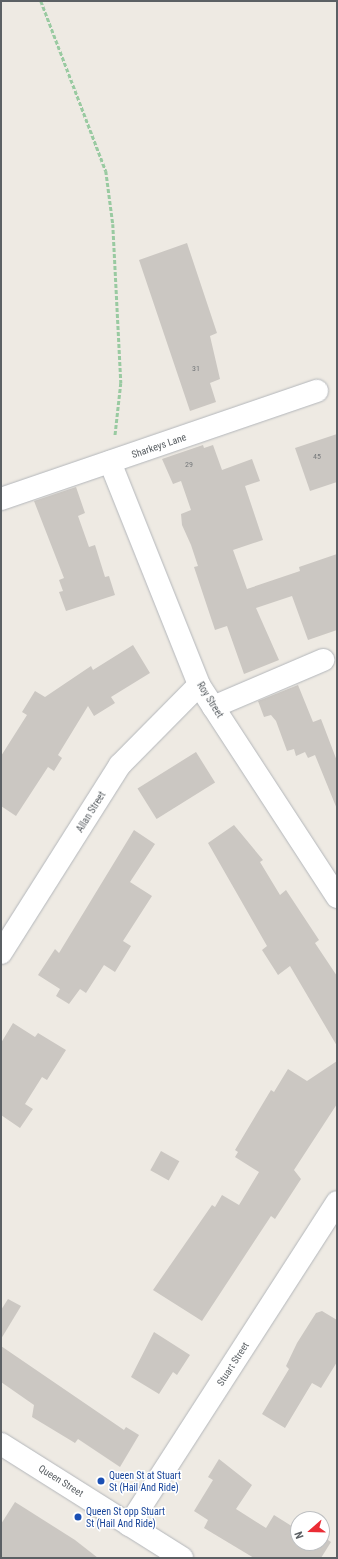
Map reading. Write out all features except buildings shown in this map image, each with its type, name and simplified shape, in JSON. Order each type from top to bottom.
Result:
[{"type":"street","name":"Sharkeys Lane","points":[[1,499],[317,391]]},
{"type":"street","name":"Roy Street","points":[[110,462],[199,685],[337,897]]},
{"type":"street","points":[[213,707],[323,660]]},
{"type":"street","name":"Allan Street","points":[[1,953],[120,765],[199,685]]},
{"type":"street","name":"Stuart Street","points":[[129,1525],[337,1202]]},
{"type":"street","name":"Queen Street","points":[[1,1444],[182,1558]]},
{"type":"path","points":[[41,1],[98,146],[110,195],[121,383],[110,462]]},
{"type":"place","name":"Queen St at Stuart St (Hail And Ride)","points":[[101,1481]]},
{"type":"place","name":"Queen St opp Stuart St (Hail And Ride)","points":[[78,1517]]}]
